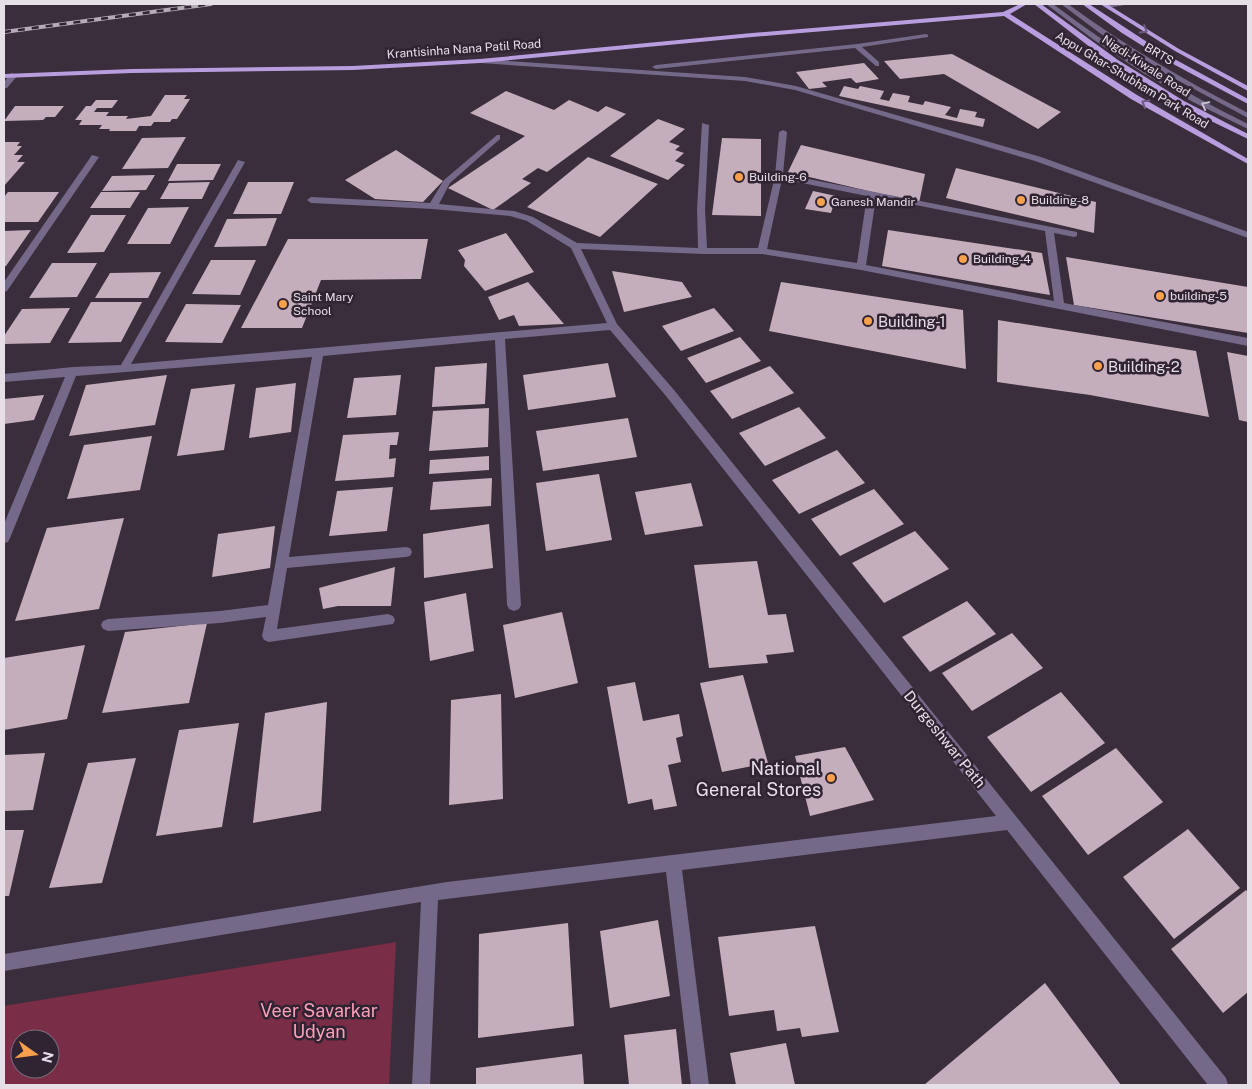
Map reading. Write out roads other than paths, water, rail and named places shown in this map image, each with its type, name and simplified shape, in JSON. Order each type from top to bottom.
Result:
[{"type":"main road","points":[[1005,14],[1024,4]]},
{"type":"main road","name":"Nigdi-Kiwale Road","points":[[1037,4],[1115,62],[1181,103],[1248,137]]},
{"type":"main road","name":"Nigdi-Kiwale Road","points":[[1085,4],[1113,25],[1183,69],[1248,102]]},
{"type":"main road","points":[[1105,5],[1177,50],[1248,89]]},
{"type":"main road","name":"Krantisinha Nana Patil Road","points":[[4,76],[132,71],[353,68],[480,61],[752,35],[1005,14]]},
{"type":"main road","name":"Appu Ghar-Shubham Park Road","points":[[1005,14],[1134,96],[1248,162]]},
{"type":"street","name":"BRTS","points":[[1049,4],[1094,37],[1161,81],[1248,126]]},
{"type":"street","name":"BRTS","points":[[1064,4],[1134,52],[1200,92],[1248,116]]},
{"type":"street","points":[[1105,5],[1128,4]]},
{"type":"street","points":[[621,71],[857,46],[926,36]]},
{"type":"street","points":[[857,46],[876,64]]},
{"type":"street","points":[[480,61],[745,79],[796,88],[1038,159],[1248,235]]},
{"type":"street","points":[[4,86],[14,75]]},
{"type":"street","points":[[702,251],[701,209],[705,124]]},
{"type":"street","points":[[762,251],[780,176],[784,132]]},
{"type":"street","points":[[433,206],[447,182],[497,137]]},
{"type":"street","points":[[4,289],[96,157]]},
{"type":"street","points":[[124,368],[241,162]]},
{"type":"street","points":[[780,176],[1074,234]]},
{"type":"street","points":[[861,267],[872,194]]},
{"type":"street","points":[[311,200],[433,206],[511,213],[530,219],[575,246],[702,251],[762,251],[861,267],[1248,342]]},
{"type":"street","points":[[1048,229],[1060,306]]},
{"type":"street","name":"Durgeshwar Path","points":[[575,246],[612,326],[670,393],[1219,1085]]},
{"type":"street","points":[[4,378],[318,353],[612,326]]},
{"type":"street","points":[[500,337],[514,605]]},
{"type":"street","points":[[318,353],[269,636],[388,620]]},
{"type":"street","points":[[4,538],[73,372]]},
{"type":"street","points":[[282,563],[406,552]]},
{"type":"street","points":[[108,625],[220,617],[273,610]]},
{"type":"street","points":[[4,963],[430,893],[1011,822]]},
{"type":"street","points":[[673,863],[700,1085]]},
{"type":"street","points":[[421,1085],[430,893]]},
{"type":"railway","points":[[4,32],[211,4]]},
{"type":"place","name":"Building-6","points":[[739,177]]},
{"type":"place","name":"Building-8","points":[[1021,200]]},
{"type":"place","name":"Ganesh Mandir","points":[[821,202]]},
{"type":"place","name":"Building-4","points":[[963,259]]},
{"type":"place","name":"building-5","points":[[1160,296]]},
{"type":"place","name":"Saint Mary School","points":[[283,304]]},
{"type":"place","name":"Building-1","points":[[868,321]]},
{"type":"place","name":"Building-2","points":[[1098,366]]},
{"type":"place","name":"National General Stores","points":[[831,778]]},
{"type":"park label","name":"Veer Savarkar Udyan","points":[[319,1020]]}]
